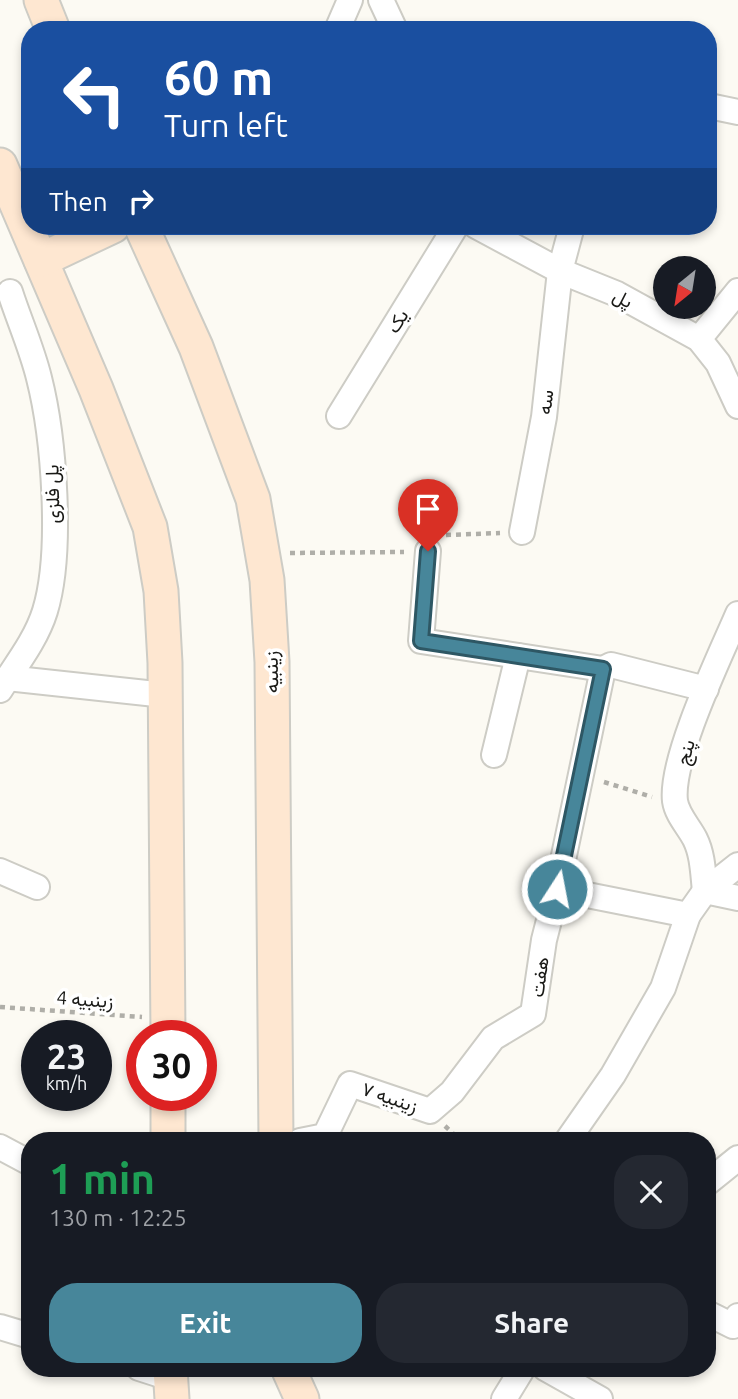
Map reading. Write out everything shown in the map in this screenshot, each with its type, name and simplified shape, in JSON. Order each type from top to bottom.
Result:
[{"type":"main road","points":[[41,0],[49,21]]},
{"type":"main road","points":[[0,164],[21,213]]},
{"type":"main road","points":[[30,235],[96,389],[150,527],[161,591],[166,695],[167,1020]]},
{"type":"main road","points":[[41,260],[94,235]]},
{"type":"main road","name":"زینبیه","points":[[145,235],[196,347],[253,499],[267,580],[272,662],[276,1132]]},
{"type":"main road","points":[[168,1111],[168,1132]]},
{"type":"main road","points":[[292,1377],[302,1399]]},
{"type":"street","points":[[341,21],[350,0]]},
{"type":"street","points":[[381,0],[391,21]]},
{"type":"street","points":[[717,108],[738,112]]},
{"type":"street","name":"یک","points":[[339,416],[450,235]]},
{"type":"street","name":"پل","points":[[495,235],[560,271],[617,294],[699,339],[718,363],[738,406]]},
{"type":"street","name":"سه","points":[[522,532],[544,418],[560,271],[570,235]]},
{"type":"street","points":[[5,296],[25,273],[41,260]]},
{"type":"street","points":[[699,339],[738,291]]},
{"type":"street","name":"پل فلزی","points":[[4,684],[32,641],[44,613],[49,592],[53,540],[53,467],[39,376],[5,296]]},
{"type":"street","points":[[428,551],[421,641],[603,669],[611,665],[706,689]]},
{"type":"street","name":"پنج","points":[[675,805],[683,754],[706,689],[738,614]]},
{"type":"street","points":[[495,755],[518,656]]},
{"type":"street","name":"هفت","points":[[430,1111],[452,1092],[493,1038],[533,1014],[544,940],[603,669]]},
{"type":"street","points":[[4,684],[166,695]]},
{"type":"street","points":[[675,805],[698,848],[705,891]]},
{"type":"street","points":[[573,1132],[613,1075],[663,988],[688,915],[705,891],[738,865]]},
{"type":"street","points":[[0,871],[37,887]]},
{"type":"street","points":[[557,889],[688,915]]},
{"type":"street","points":[[705,891],[738,898]]},
{"type":"street","name":"زینبیه ۷","points":[[328,1132],[350,1084],[430,1111]]},
{"type":"street","points":[[0,1147],[21,1158]]},
{"type":"street","points":[[716,1176],[738,1158]]},
{"type":"street","points":[[716,1318],[733,1326],[738,1316]]},
{"type":"street","points":[[0,1327],[21,1333]]},
{"type":"street","points":[[504,1399],[517,1377]]},
{"type":"street","points":[[561,1377],[600,1399]]},
{"type":"path","points":[[263,554],[428,551],[439,535],[522,532]]},
{"type":"path","points":[[580,774],[675,805]]},
{"type":"path","name":"زینبیه 4","points":[[0,1007],[126,1022]]},
{"type":"route","points":[[428,551],[421,641],[603,669],[599,677],[557,889]]}]
